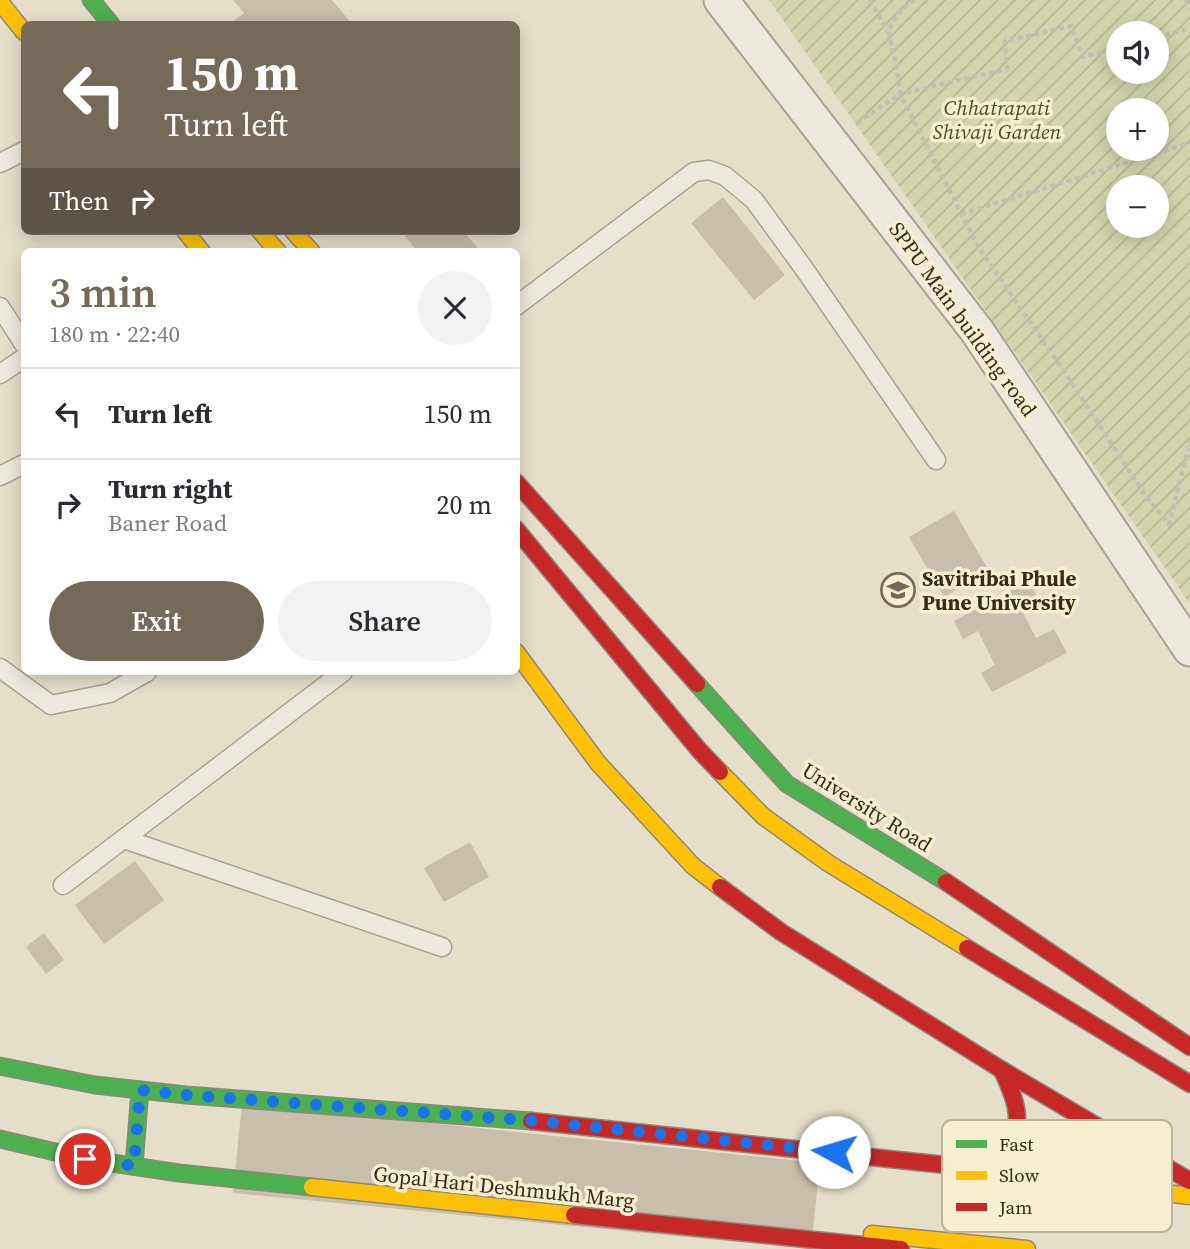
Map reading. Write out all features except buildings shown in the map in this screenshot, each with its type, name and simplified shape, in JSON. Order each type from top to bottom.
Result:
[{"type":"main road","points":[[92,0],[109,21]]},
{"type":"main road","points":[[0,2],[21,28]]},
{"type":"main road","points":[[297,235],[308,248]]},
{"type":"main road","name":"University Road","points":[[520,487],[787,784],[953,886],[1190,1047]]},
{"type":"main road","points":[[520,534],[699,750],[763,816],[828,863],[1190,1084]]},
{"type":"main road","points":[[520,657],[598,763],[693,866],[781,932],[1087,1120]]},
{"type":"main road","points":[[0,1066],[94,1085],[140,1090],[537,1121],[942,1164]]},
{"type":"main road","points":[[1002,1070],[1015,1105],[1017,1120]]},
{"type":"main road","points":[[134,1166],[140,1090]]},
{"type":"main road","points":[[312,1105],[385,1126]]},
{"type":"main road","points":[[0,1139],[85,1159],[179,1173],[315,1188],[391,1186],[1027,1249]]},
{"type":"main road","points":[[915,1161],[942,1159]]},
{"type":"main road","points":[[1172,1170],[1190,1181]]},
{"type":"main road","name":"Gopal Hari Deshmukh Marg","points":[[315,1188],[901,1249]]},
{"type":"main road","points":[[1172,1194],[1190,1196]]},
{"type":"street","name":"SPPU Main building road","points":[[721,0],[977,331],[1190,649]]},
{"type":"lane","points":[[0,163],[21,152]]},
{"type":"lane","points":[[520,303],[694,172],[709,170],[725,176],[754,200],[936,460]]},
{"type":"lane","points":[[0,307],[21,339]]},
{"type":"lane","points":[[0,374],[21,360]]},
{"type":"lane","points":[[0,476],[21,466]]},
{"type":"lane","points":[[0,668],[51,705],[110,693],[141,675]]},
{"type":"lane","points":[[63,885],[339,675]]},
{"type":"lane","points":[[124,839],[442,947]]},
{"type":"path","points":[[870,0],[888,31],[900,94],[979,248],[1064,371],[1144,495],[1169,524],[1190,441]]},
{"type":"path","points":[[888,31],[901,9],[914,0]]},
{"type":"path","points":[[1186,0],[1190,9]]},
{"type":"path","points":[[830,142],[900,94],[1007,69],[1005,41],[1070,26],[1083,57],[1106,51]]},
{"type":"path","points":[[1169,34],[1190,29]]},
{"type":"path","points":[[961,214],[1190,143]]},
{"type":"green space","name":"Chhatrapati Shivaji Garden","points":[[769,0],[1190,0],[1190,604]]},
{"type":"traffic: fast","points":[[91,0],[108,21]]},
{"type":"traffic: fast","points":[[697,684],[787,784],[946,882]]},
{"type":"traffic: fast","points":[[0,1066],[95,1085],[186,1095],[531,1121]]},
{"type":"traffic: fast","points":[[134,1166],[140,1090]]},
{"type":"traffic: fast","points":[[0,1139],[85,1159],[179,1173],[312,1187]]},
{"type":"traffic: slow","points":[[0,2],[21,28]]},
{"type":"traffic: slow","points":[[188,235],[199,248]]},
{"type":"traffic: slow","points":[[263,235],[275,248]]},
{"type":"traffic: slow","points":[[297,235],[308,248]]},
{"type":"traffic: slow","points":[[520,657],[598,763],[693,866],[720,887]]},
{"type":"traffic: slow","points":[[720,772],[763,816],[828,863],[967,948]]},
{"type":"traffic: slow","points":[[312,1187],[574,1215]]},
{"type":"traffic: slow","points":[[1172,1194],[1190,1196]]},
{"type":"traffic: slow","points":[[872,1234],[1027,1249]]},
{"type":"traffic: jam","points":[[520,486],[697,684]]},
{"type":"traffic: jam","points":[[520,534],[720,772]]},
{"type":"traffic: jam","points":[[946,882],[1190,1047]]},
{"type":"traffic: jam","points":[[720,887],[781,932],[1087,1120]]},
{"type":"traffic: jam","points":[[967,948],[1190,1084]]},
{"type":"traffic: jam","points":[[1002,1070],[1012,1093],[1017,1120]]},
{"type":"traffic: jam","points":[[531,1121],[942,1165]]},
{"type":"traffic: jam","points":[[1172,1170],[1190,1181]]},
{"type":"traffic: jam","points":[[574,1215],[901,1249]]},
{"type":"place","name":"Savitribai Phule Pune University","points":[[898,590]]},
{"type":"route","points":[[85,1159],[134,1166],[140,1090],[537,1121],[834,1152]]}]
